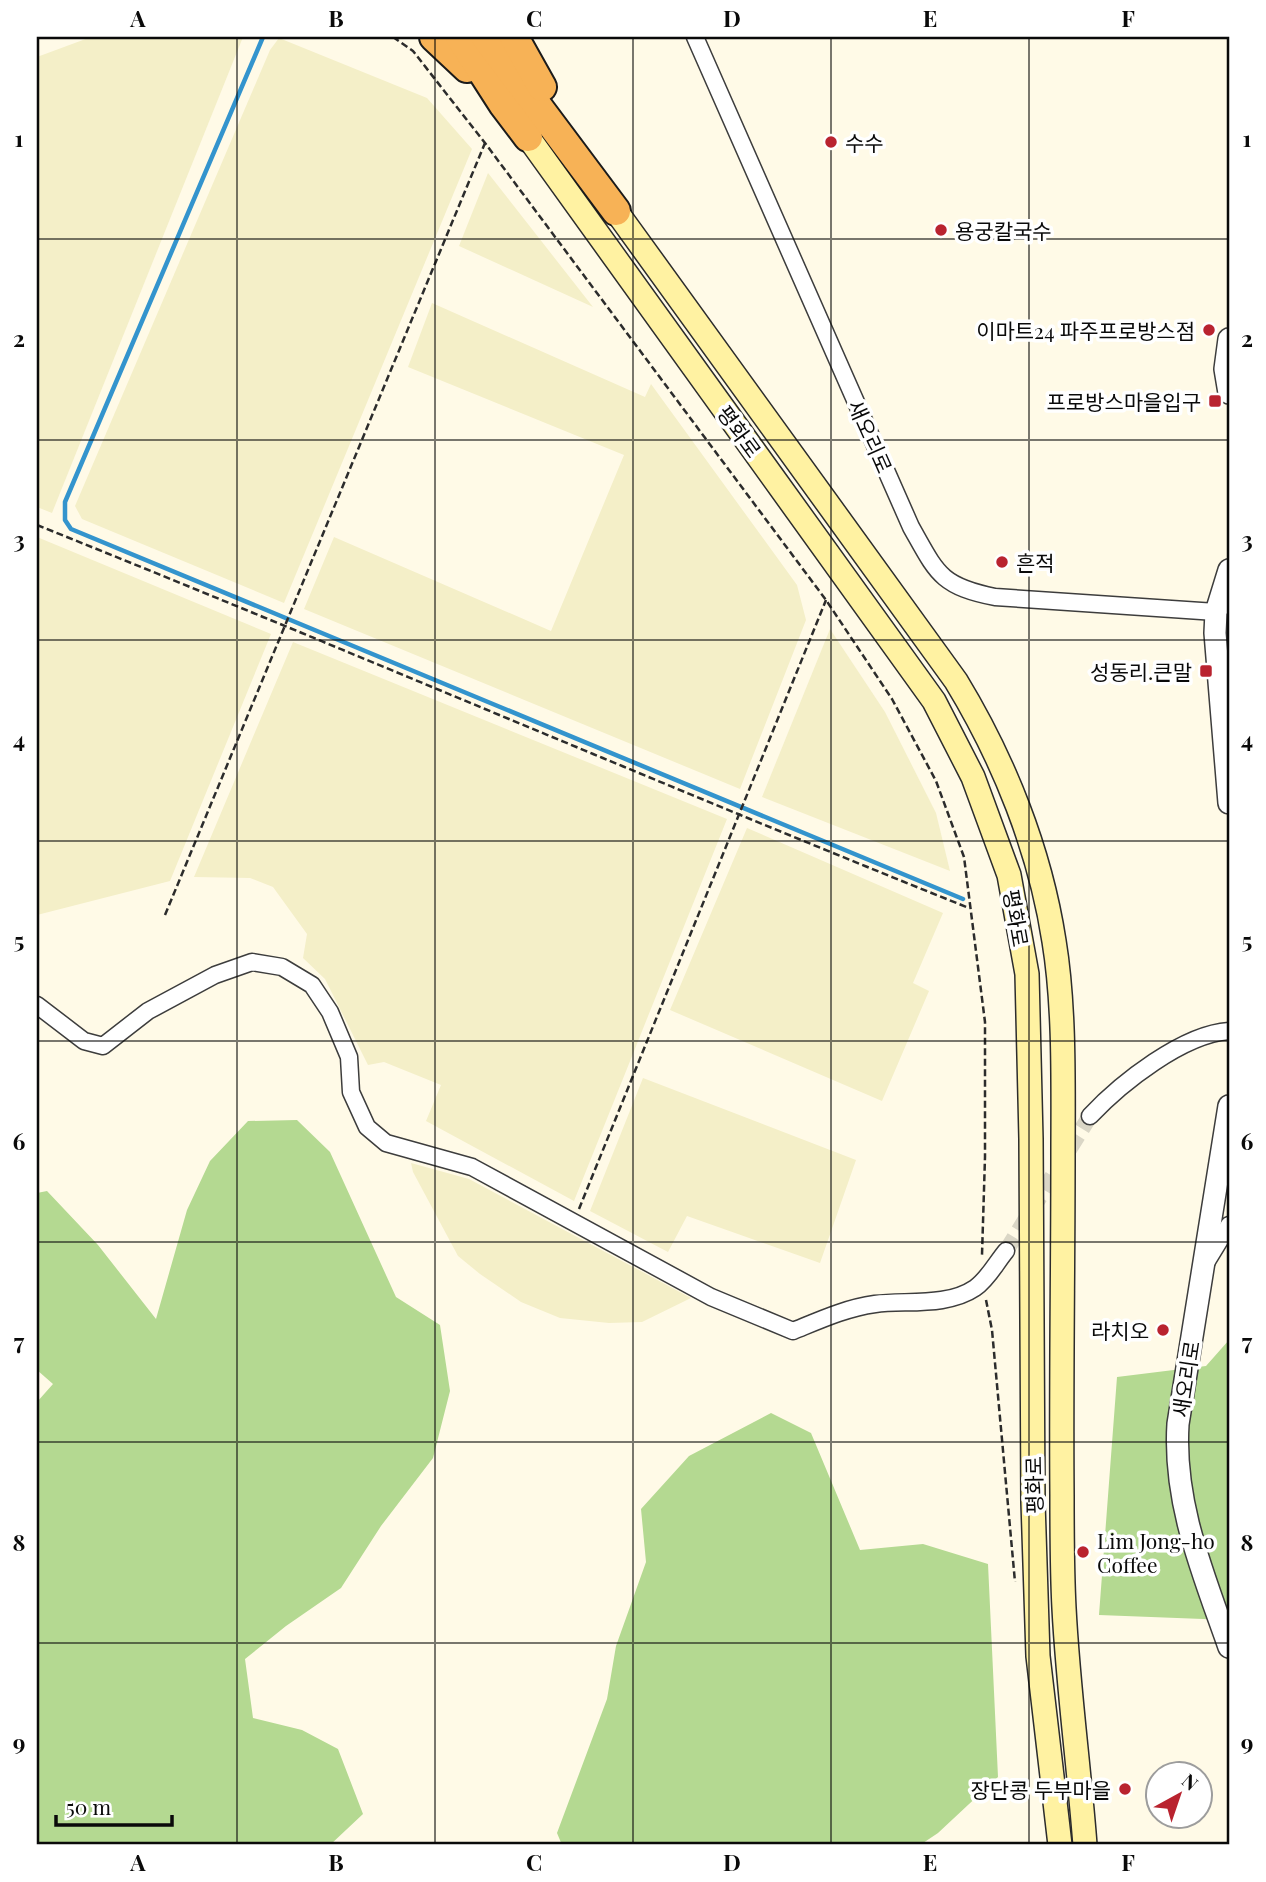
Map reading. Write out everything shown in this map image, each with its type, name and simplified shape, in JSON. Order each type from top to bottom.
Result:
[{"type":"highway","points":[[433,37],[503,104]]},
{"type":"highway","points":[[460,37],[503,104],[528,137]]},
{"type":"highway","points":[[486,37],[617,211]]},
{"type":"highway","points":[[514,37],[597,184]]},
{"type":"main road","name":"평화로","points":[[528,137],[934,701],[973,776],[1009,875],[1027,974],[1031,1139],[1033,1502],[1038,1643],[1060,1845]]},
{"type":"main road","name":"평화로","points":[[617,211],[956,681],[981,721],[999,761],[1030,842],[1044,890],[1055,942],[1059,987],[1063,1114],[1064,1609],[1085,1845]]},
{"type":"street","name":"새오리로","points":[[695,37],[911,527],[940,576],[973,592],[995,597],[1222,607]]},
{"type":"street","points":[[1229,339],[1225,369],[1229,393]]},
{"type":"street","points":[[1229,570],[1215,633],[1229,803]]},
{"type":"street","points":[[37,1005],[84,1041],[103,1046],[148,1011],[215,975],[252,962],[282,967],[312,985],[330,1012],[349,1057],[351,1092],[367,1127],[386,1143],[472,1167],[711,1297],[793,1331],[838,1313],[874,1304],[944,1299],[972,1290],[983,1281],[1006,1251]]},
{"type":"street","points":[[1090,1116],[1116,1089],[1143,1070],[1201,1038],[1229,1031]]},
{"type":"street","name":"새오리로","points":[[1229,1106],[1178,1424],[1178,1476],[1192,1544],[1229,1647]]},
{"type":"street","points":[[1204,1266],[1229,1226]]},
{"type":"path","points":[[393,37],[413,51],[485,143],[827,600],[892,699],[936,781],[964,857],[985,1023],[983,1281],[992,1331],[1006,1492]]},
{"type":"path","points":[[165,915],[485,143]]},
{"type":"path","points":[[37,525],[286,624],[971,909]]},
{"type":"path","points":[[574,1222],[827,600]]},
{"type":"shaded area","points":[[91,37],[243,37],[52,513],[37,507],[37,57]]},
{"type":"shaded area","points":[[279,38],[427,98],[472,149],[284,603],[82,519],[75,506],[270,50]]},
{"type":"shaded area","points":[[488,173],[593,307],[459,246]]},
{"type":"shaded area","points":[[432,303],[645,397],[651,384],[797,585],[806,620],[740,789],[304,609],[334,537],[551,631],[624,455],[408,367]]},
{"type":"shaded area","points":[[37,537],[271,634],[170,881],[37,915]]},
{"type":"shaded area","points":[[830,629],[885,712],[936,813],[950,871],[762,797]]},
{"type":"shaded area","points":[[293,642],[727,819],[574,1201],[426,1121],[441,1085],[384,1062],[368,1065],[325,979],[303,958],[307,934],[273,887],[250,878],[194,877]]},
{"type":"shaded area","points":[[747,828],[943,913],[913,983],[929,991],[882,1101],[670,1010]]},
{"type":"shaded area","points":[[643,1078],[856,1160],[820,1263],[687,1216],[668,1252],[590,1211]]},
{"type":"shaded area","points":[[411,1163],[469,1179],[691,1298],[642,1322],[609,1323],[560,1318],[521,1302],[458,1256],[413,1172]]},
{"type":"green space","points":[[297,1120],[330,1152],[396,1297],[440,1325],[450,1391],[433,1458],[381,1526],[341,1588],[286,1626],[245,1659],[253,1718],[302,1730],[338,1749],[363,1814],[330,1845],[37,1845],[37,1402],[53,1384],[37,1370],[37,1193],[47,1191],[98,1245],[156,1319],[187,1210],[210,1161],[248,1121]]},
{"type":"green space","points":[[1229,1340],[1229,1620],[1099,1615],[1117,1377],[1206,1366]]},
{"type":"green space","points":[[771,1413],[811,1433],[860,1550],[923,1544],[988,1564],[998,1777],[938,1833],[920,1845],[562,1845],[557,1833],[607,1699],[616,1646],[646,1562],[641,1509],[689,1456]]},
{"type":"waterway","points":[[263,37],[65,502],[65,520],[71,529],[963,899]]},
{"type":"tunnel","points":[[1006,1251],[1090,1116]]},
{"type":"place","name":"수수","points":[[831,142]]},
{"type":"place","name":"용궁칼국수","points":[[941,230]]},
{"type":"place","name":"이마트24 파주프로방스점","points":[[1209,330]]},
{"type":"place","name":"프로방스마을입구","points":[[1215,401]]},
{"type":"place","name":"흔적","points":[[1002,562]]},
{"type":"place","name":"성동리.큰말","points":[[1206,671]]},
{"type":"place","name":"라치오","points":[[1163,1330]]},
{"type":"place","name":"Lim Jong-ho Coffee","points":[[1083,1552]]},
{"type":"place","name":"장단콩 두부마을","points":[[1125,1789]]}]
